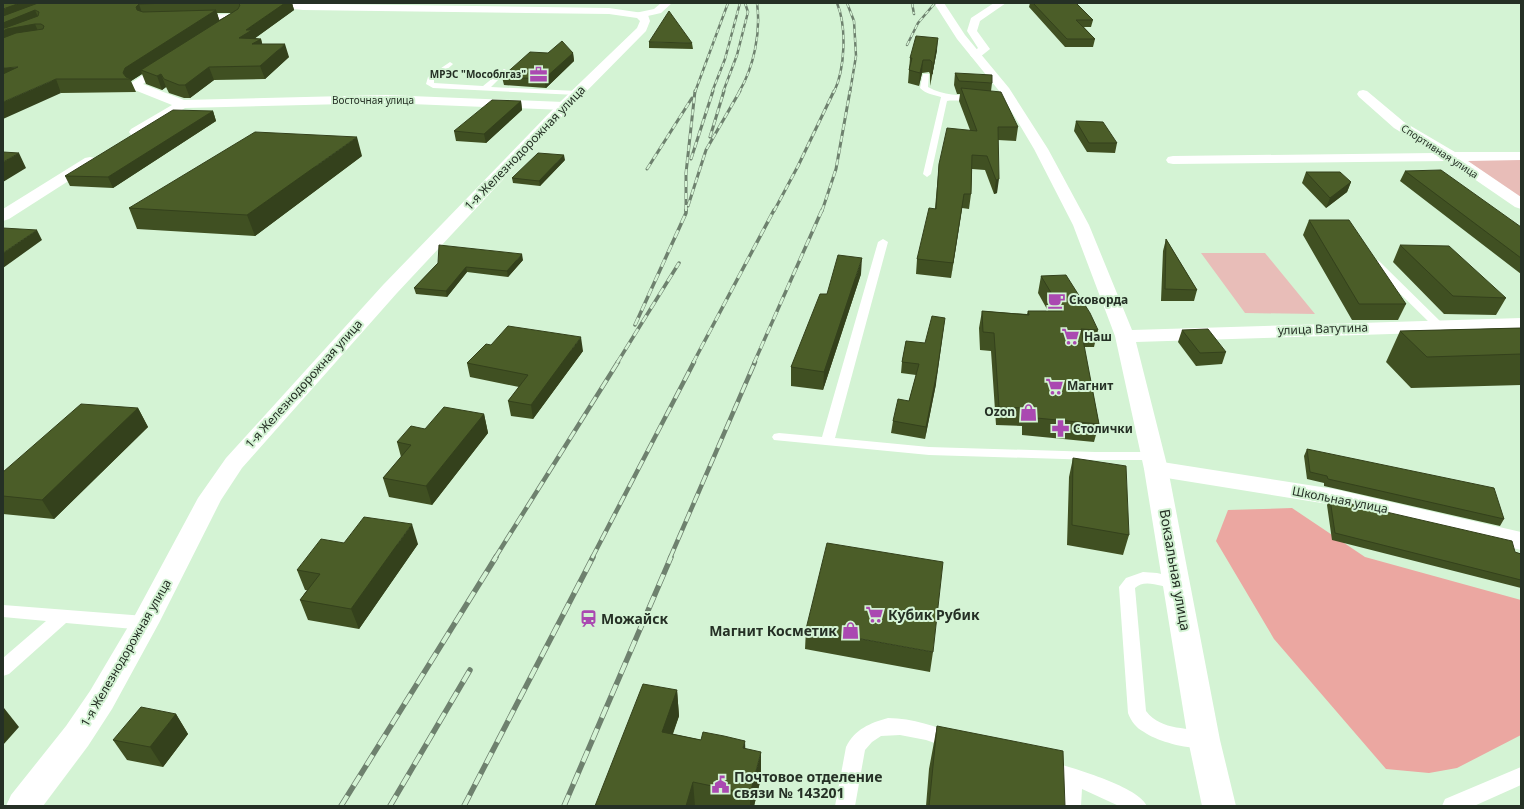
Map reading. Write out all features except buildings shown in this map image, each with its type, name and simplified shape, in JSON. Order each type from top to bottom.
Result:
[{"type":"main road","points":[[267,3],[303,6],[594,10],[639,15],[656,11],[664,7],[667,3]]},
{"type":"main road","name":"Вокзальная улица","points":[[939,3],[961,37],[976,55],[1041,149],[1081,225],[1126,336],[1155,463],[1204,740],[1220,806]]},
{"type":"main road","points":[[976,55],[984,50],[972,31],[975,20],[1001,3]]},
{"type":"main road","name":"1-я Железнодорожная улица","points":[[23,806],[77,736],[101,700],[145,623],[210,498],[234,463],[390,289],[571,99],[642,29],[645,21],[644,17],[639,15]]},
{"type":"main road","points":[[177,19],[237,17],[210,35]]},
{"type":"main road","name":"Восточная улица","points":[[177,57],[137,83],[136,86],[182,104],[393,99],[571,99]]},
{"type":"main road","name":"Спортивная улица","points":[[1363,94],[1399,125],[1452,157],[1521,204]]},
{"type":"main road","points":[[129,137],[182,104]]},
{"type":"main road","points":[[3,216],[102,153]]},
{"type":"main road","points":[[1173,160],[1521,156]]},
{"type":"main road","name":"улица Ватутина","points":[[1126,336],[1521,324]]},
{"type":"main road","name":"Школьная улица","points":[[1155,463],[1334,497],[1521,541]]},
{"type":"lane","points":[[450,64],[431,79],[430,84],[433,86],[485,88],[571,99]]},
{"type":"lane","points":[[485,88],[504,71]]},
{"type":"lane","points":[[926,76],[924,88],[933,93],[948,97],[988,99]]},
{"type":"lane","points":[[927,174],[943,102],[948,97]]},
{"type":"lane","points":[[827,442],[883,242]]},
{"type":"lane","points":[[1375,263],[1439,326]]},
{"type":"lane","points":[[779,437],[929,451],[1096,456],[1155,463]]},
{"type":"lane","points":[[1177,583],[1142,578],[1130,582],[1127,587],[1137,713],[1154,729],[1163,733],[1204,740]]},
{"type":"lane","points":[[3,611],[145,623]]},
{"type":"lane","points":[[3,669],[63,616]]},
{"type":"lane","points":[[845,806],[856,747],[861,739],[870,731],[888,726],[912,729],[972,748]]},
{"type":"lane","points":[[1029,765],[1072,776],[1114,792],[1138,806]]},
{"type":"lane","points":[[1071,806],[1072,776]]},
{"type":"lane","points":[[1452,806],[1521,776]]},
{"type":"shaded area","points":[[1521,159],[1521,198],[1466,160]]},
{"type":"shaded area","points":[[1201,253],[1265,253],[1315,314],[1245,313]]},
{"type":"shaded area","points":[[1292,508],[1365,557],[1521,600],[1521,735],[1457,768],[1429,773],[1386,769],[1274,639],[1216,541],[1228,510]]},
{"type":"railway","points":[[695,92],[728,3]]},
{"type":"railway","points":[[712,92],[725,59],[740,3]]},
{"type":"railway","points":[[723,92],[737,55],[748,12],[745,3]]},
{"type":"railway","points":[[739,92],[749,72],[755,49],[758,26],[757,3]]},
{"type":"railway","points":[[834,92],[841,72],[843,48],[842,24],[837,3]]},
{"type":"railway","points":[[847,3],[854,21],[856,56],[850,92]]},
{"type":"railway","points":[[912,3],[914,14]]},
{"type":"railway","points":[[907,45],[918,23],[935,3]]},
{"type":"railway","points":[[635,325],[686,213],[686,173],[695,91]]},
{"type":"railway","points":[[691,159],[713,91]]},
{"type":"railway","points":[[710,137],[724,91]]},
{"type":"railway","points":[[688,206],[706,150],[740,91]]},
{"type":"railway","points":[[774,211],[798,166],[834,91]]},
{"type":"railway","points":[[822,211],[836,169],[850,91]]},
{"type":"railway","points":[[647,169],[692,98]]},
{"type":"railway","points":[[693,363],[774,210]]},
{"type":"railway","points":[[754,363],[822,210]]},
{"type":"railway","points":[[617,363],[679,263]]},
{"type":"railway","points":[[495,558],[618,362]]},
{"type":"railway","points":[[592,558],[694,362]]},
{"type":"railway","points":[[670,558],[755,362]]},
{"type":"railway","points":[[341,806],[496,557]]},
{"type":"railway","points":[[464,806],[593,557]]},
{"type":"railway","points":[[564,806],[671,557]]},
{"type":"railway","points":[[390,806],[470,670]]},
{"type":"place","name":"МРЭС \"Мособлгаз\"","points":[[539,74]]},
{"type":"place","name":"Сковорда","points":[[1056,300]]},
{"type":"place","name":"Наш","points":[[1071,337]]},
{"type":"place","name":"Магнит","points":[[1054,386]]},
{"type":"place","name":"Ozon","points":[[1028,412]]},
{"type":"place","name":"Столички","points":[[1060,429]]},
{"type":"place","name":"Кубик Рубик","points":[[875,615]]},
{"type":"place","name":"Можайск","points":[[588,619]]},
{"type":"place","name":"Магнит Косметик","points":[[850,631]]},
{"type":"place","name":"Почтовое отделение связи № 143201","points":[[721,785]]}]
